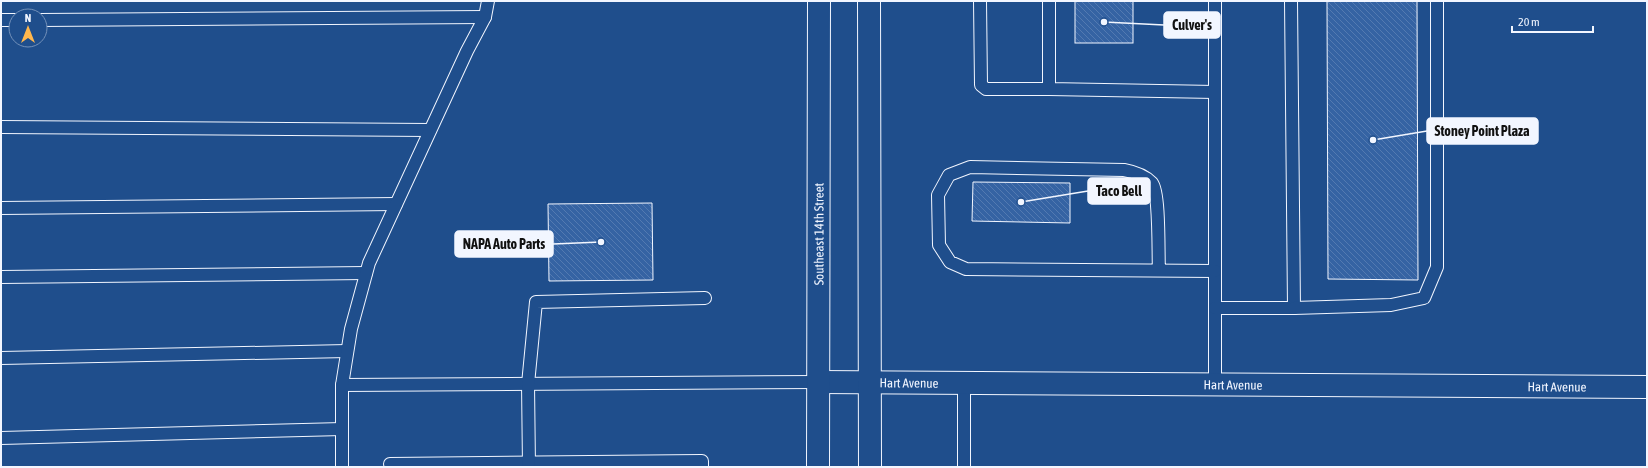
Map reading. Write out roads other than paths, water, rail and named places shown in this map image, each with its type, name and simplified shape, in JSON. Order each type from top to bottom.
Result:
[{"type":"main road","name":"Southeast 14th Street","points":[[818,467],[819,1]]},
{"type":"main road","points":[[869,1],[870,467]]},
{"type":"main road","name":"Hart Avenue","points":[[818,382],[1647,387]]},
{"type":"lane","points":[[342,467],[342,385],[351,329],[369,262],[430,130],[485,17],[488,1]]},
{"type":"lane","points":[[980,1],[981,85],[986,89],[1215,92]]},
{"type":"lane","points":[[1050,1],[1050,89]]},
{"type":"lane","points":[[1215,1],[1215,384]]},
{"type":"lane","points":[[1291,1],[1294,308]]},
{"type":"lane","points":[[1215,308],[1294,308],[1391,305],[1424,298],[1436,267],[1437,1]]},
{"type":"lane","points":[[48,20],[485,17]]},
{"type":"lane","points":[[1,128],[430,130]]},
{"type":"lane","points":[[1159,270],[1157,199],[1153,184],[1140,174],[1124,170],[970,167],[949,175],[938,195],[939,246],[950,262],[966,269],[1215,271]]},
{"type":"lane","points":[[1,208],[396,204]]},
{"type":"lane","points":[[1,277],[366,273]]},
{"type":"lane","points":[[529,465],[528,384],[536,302],[705,298]]},
{"type":"lane","points":[[1,358],[347,351]]},
{"type":"lane","points":[[342,385],[818,382]]},
{"type":"lane","points":[[964,383],[964,467]]},
{"type":"lane","points":[[1,438],[342,429]]},
{"type":"lane","points":[[390,464],[529,465],[702,461],[702,467]]},
{"type":"place","name":"Culver's","points":[[1104,22]]},
{"type":"place","name":"Stoney Point Plaza","points":[[1373,140]]},
{"type":"place","name":"Taco Bell","points":[[1021,202]]},
{"type":"place","name":"NAPA Auto Parts","points":[[601,242]]}]
